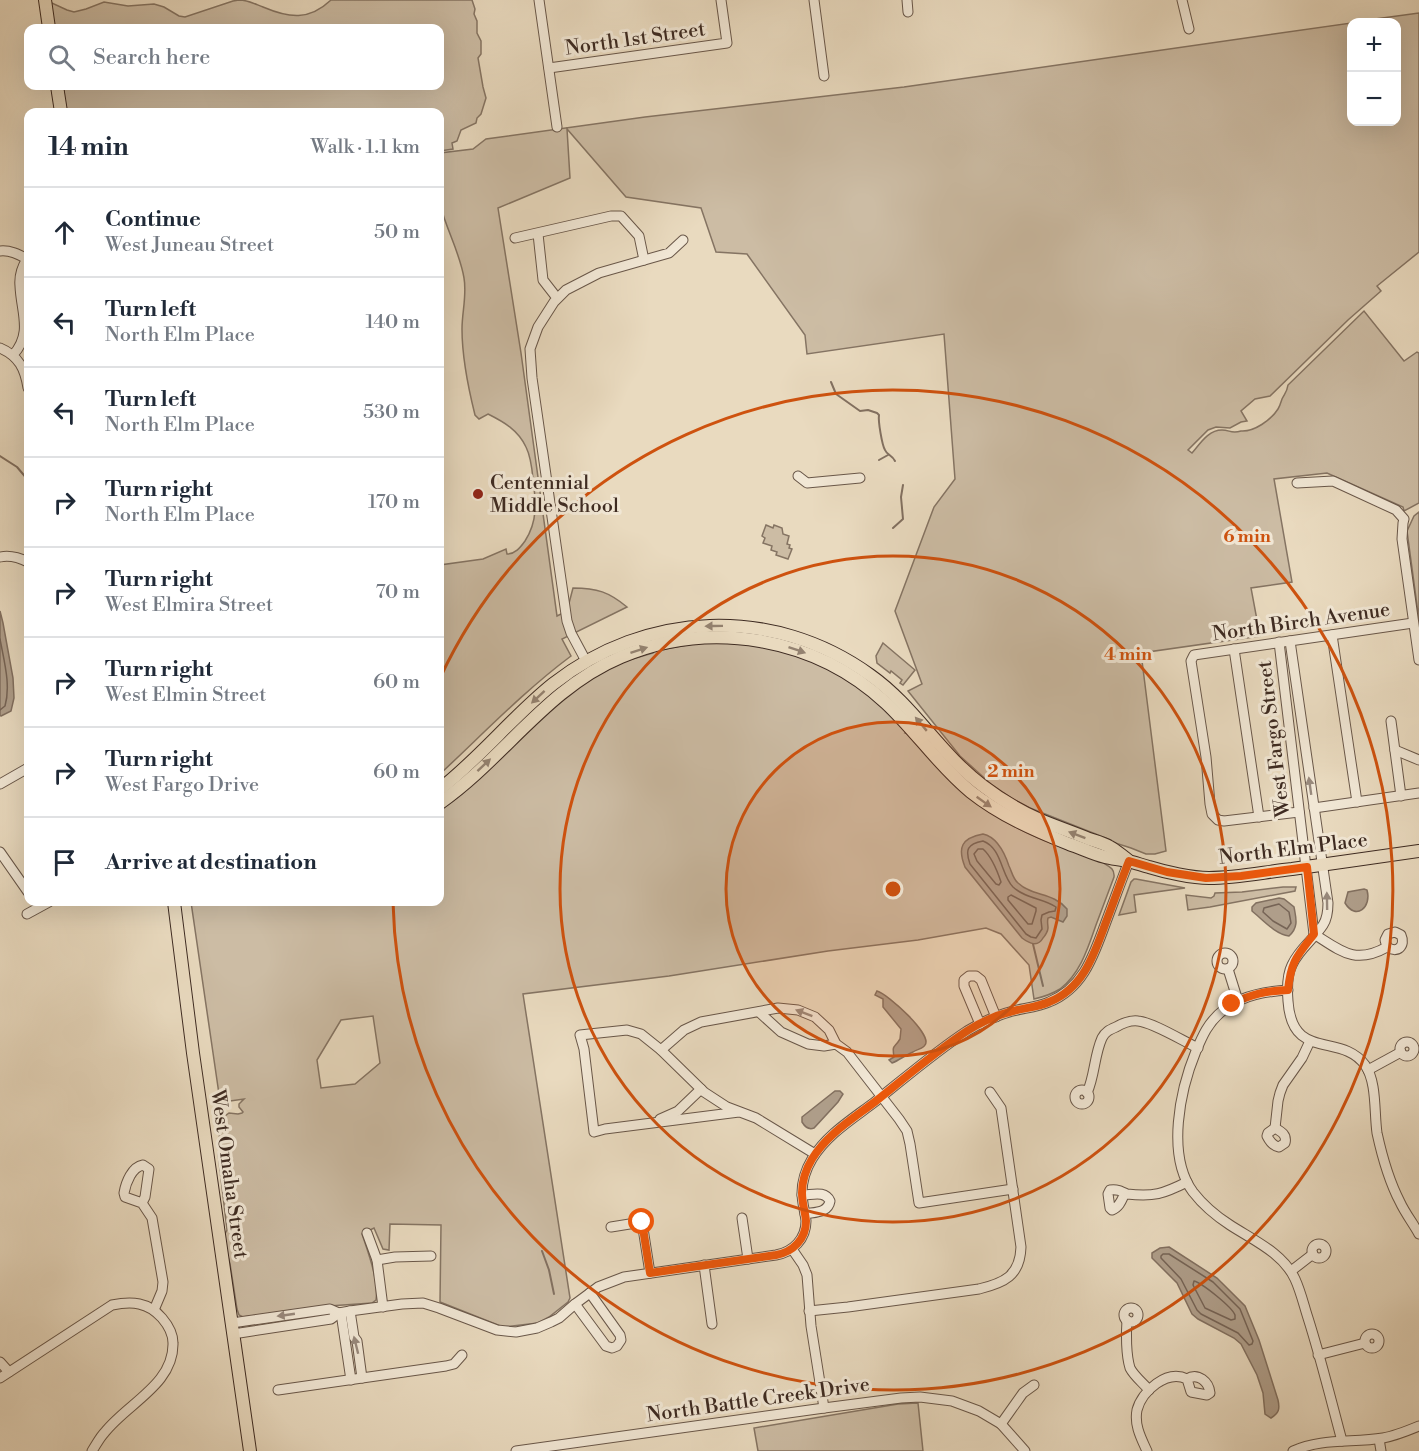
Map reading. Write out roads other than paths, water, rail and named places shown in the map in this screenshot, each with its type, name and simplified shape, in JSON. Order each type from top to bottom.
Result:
[{"type":"main road","points":[[45,0],[48,24]]},
{"type":"main road","points":[[58,90],[60,108]]},
{"type":"main road","name":"North Elm Place","points":[[589,666],[623,643],[658,632],[692,627],[735,632],[767,630],[792,636],[832,652],[854,671],[893,693],[951,758],[982,786],[1017,809],[1110,847],[1129,861],[1167,872],[1206,878],[1241,876],[1419,851]]},
{"type":"main road","points":[[444,785],[542,694],[563,677],[589,666]]},
{"type":"main road","points":[[444,800],[589,666]]},
{"type":"main road","name":"West Omaha Street","points":[[175,906],[193,1053],[250,1451]]},
{"type":"street","points":[[539,0],[557,127]]},
{"type":"street","name":"North 1st Street","points":[[549,68],[727,43],[721,0]]},
{"type":"street","points":[[814,0],[824,76]]},
{"type":"street","points":[[907,0],[908,12]]},
{"type":"street","points":[[1182,0],[1189,29]]},
{"type":"street","points":[[515,238],[611,216],[621,216],[639,236],[644,260]]},
{"type":"street","points":[[538,234],[543,280],[557,298]]},
{"type":"street","points":[[589,666],[567,621],[531,370],[530,349],[546,313],[566,290],[599,273],[669,253],[683,240]]},
{"type":"street","points":[[0,251],[24,256]]},
{"type":"street","points":[[13,355],[23,339],[24,317],[20,286],[24,265]]},
{"type":"street","points":[[0,348],[13,355],[24,371]]},
{"type":"street","points":[[798,476],[807,483],[860,478]]},
{"type":"street","points":[[1298,483],[1333,481],[1396,510],[1404,519],[1402,539],[1419,660]]},
{"type":"street","points":[[0,557],[6,555],[24,560]]},
{"type":"street","name":"North Birch Avenue","points":[[1258,817],[1224,821],[1218,820],[1212,814],[1206,757],[1191,661],[1194,655],[1413,623]]},
{"type":"street","points":[[1332,634],[1357,802]]},
{"type":"street","name":"West Fargo Street","points":[[1290,641],[1328,893],[1328,912],[1323,924],[1297,955],[1291,966],[1288,990],[1292,1022],[1302,1036],[1310,1041]]},
{"type":"street","name":"West Fargo Street","points":[[1279,642],[1314,934]]},
{"type":"street","points":[[1234,649],[1258,817],[1299,812]]},
{"type":"street","points":[[1391,721],[1401,796]]},
{"type":"street","points":[[1395,750],[1419,760]]},
{"type":"street","points":[[0,784],[24,770]]},
{"type":"street","points":[[1314,808],[1419,793]]},
{"type":"street","points":[[0,852],[24,884]]},
{"type":"street","points":[[233,1329],[331,1319],[344,1312],[423,1303],[487,1327],[510,1332],[545,1325],[559,1318],[590,1293],[615,1280],[784,1254],[798,1243],[804,1233],[806,1221],[802,1195],[805,1175],[815,1154],[835,1133],[952,1041],[980,1023],[1049,1002],[1066,993],[1078,982],[1092,958],[1129,861]]},
{"type":"street","points":[[27,914],[34,906]]},
{"type":"street","points":[[1314,934],[1339,950],[1356,956],[1371,954],[1387,947]]},
{"type":"street","points":[[1228,969],[1238,1001]]},
{"type":"street","points":[[980,1023],[964,986],[964,980],[969,976],[976,976],[981,980],[996,1017]]},
{"type":"street","points":[[1288,990],[1266,991],[1246,997],[1218,1015],[1206,1030],[1184,1089],[1178,1127],[1179,1158],[1192,1191],[1209,1210],[1269,1249],[1296,1280],[1342,1442]]},
{"type":"street","points":[[661,1050],[684,1030],[701,1022],[778,1008],[798,1010],[815,1017],[829,1030],[836,1044],[847,1052],[907,1131],[919,1203],[1013,1189]]},
{"type":"street","points":[[759,1012],[781,1032],[808,1044],[824,1046],[836,1044]]},
{"type":"street","points":[[1087,1093],[1103,1035],[1128,1022],[1148,1023],[1198,1048]]},
{"type":"street","points":[[739,1112],[594,1132],[580,1035],[620,1030],[633,1031],[648,1038],[701,1089],[727,1107],[756,1118],[815,1154]]},
{"type":"street","points":[[1275,1128],[1278,1101],[1283,1085],[1296,1068],[1310,1041],[1349,1052],[1358,1058],[1368,1070],[1372,1083],[1377,1132],[1386,1168],[1399,1202],[1419,1233]]},
{"type":"street","points":[[1368,1070],[1401,1052]]},
{"type":"street","points":[[650,1124],[678,1111],[701,1089]]},
{"type":"street","points":[[809,1311],[979,1289],[1000,1283],[1013,1272],[1021,1251],[1001,1108],[990,1092]]},
{"type":"street","points":[[1125,1193],[1155,1194],[1166,1192],[1187,1182]]},
{"type":"street","points":[[802,1195],[822,1194],[830,1201],[824,1210],[805,1214]]},
{"type":"street","points":[[142,1203],[152,1218],[163,1282],[155,1311]]},
{"type":"street","points":[[742,1218],[748,1259]]},
{"type":"street","points":[[611,1227],[642,1222],[650,1273]]},
{"type":"street","points":[[368,1233],[377,1260],[383,1307]]},
{"type":"street","points":[[792,1249],[807,1275],[809,1311],[824,1408]]},
{"type":"street","points":[[1290,1271],[1313,1254]]},
{"type":"street","points":[[377,1260],[431,1256]]},
{"type":"street","points":[[704,1265],[712,1324]]},
{"type":"street","points":[[575,1304],[606,1346],[612,1348],[617,1346],[621,1340],[620,1335],[590,1293]]},
{"type":"street","points":[[0,1378],[112,1305],[127,1302],[143,1304],[155,1311],[167,1323],[173,1338],[173,1354],[168,1369],[159,1381],[105,1431],[92,1451]]},
{"type":"street","points":[[344,1312],[358,1346],[362,1378]]},
{"type":"street","points":[[344,1312],[351,1380]]},
{"type":"street","points":[[1127,1320],[1130,1367],[1149,1390]]},
{"type":"street","points":[[1318,1355],[1365,1343]]},
{"type":"street","points":[[278,1390],[446,1366],[454,1364],[462,1355]]},
{"type":"street","points":[[0,1362],[9,1372]]},
{"type":"street","points":[[1146,1451],[1137,1424],[1137,1409],[1149,1390],[1166,1378],[1178,1376],[1187,1379]]},
{"type":"street","points":[[1001,1424],[1023,1393],[1034,1385]]},
{"type":"street","name":"North Battle Creek Drive","points":[[516,1451],[824,1408],[926,1397],[966,1405],[979,1411],[1001,1424],[1025,1451]]},
{"type":"street","points":[[1293,1451],[1315,1444],[1379,1439],[1419,1426]]},
{"type":"street","points":[[1379,1439],[1381,1451]]},
{"type":"water","points":[[0,611],[13,678],[14,698],[11,711],[1,716],[0,715]]},
{"type":"water","points":[[983,834],[1000,847],[1018,883],[1030,891],[1056,900],[1067,909],[1067,916],[1063,922],[1048,918],[1048,931],[1039,943],[1031,943],[1022,938],[965,867],[961,854],[963,844],[970,838]]},
{"type":"water","points":[[1367,890],[1368,896],[1362,910],[1354,911],[1349,908],[1345,903],[1348,892]]},
{"type":"water","points":[[1279,898],[1294,907],[1296,926],[1289,936],[1274,930],[1252,911],[1256,903]]},
{"type":"water","points":[[877,991],[908,1015],[926,1040],[923,1047],[892,1063],[889,1060],[894,1057],[893,1048],[900,1039],[901,1029],[883,1007],[883,999],[875,995]]},
{"type":"water","points":[[835,1091],[843,1094],[838,1102],[814,1128],[806,1127],[802,1122],[802,1117]]},
{"type":"water","points":[[1169,1247],[1217,1278],[1245,1306],[1259,1340],[1278,1400],[1278,1410],[1271,1418],[1265,1414],[1263,1393],[1257,1375],[1241,1344],[1192,1314],[1177,1283],[1152,1258],[1152,1253],[1160,1248]]},
{"type":"waterway","points":[[831,382],[836,394],[860,411],[868,410],[879,415],[884,447],[895,461]]},
{"type":"waterway","points":[[879,460],[888,455]]},
{"type":"waterway","points":[[0,456],[17,467],[24,475]]},
{"type":"waterway","points":[[893,528],[903,519],[901,497],[903,485]]},
{"type":"waterway","points":[[1033,944],[1043,986]]},
{"type":"waterway","points":[[542,1251],[554,1294]]},
{"type":"place","name":"Centennial Middle School","points":[[478,494]]}]
